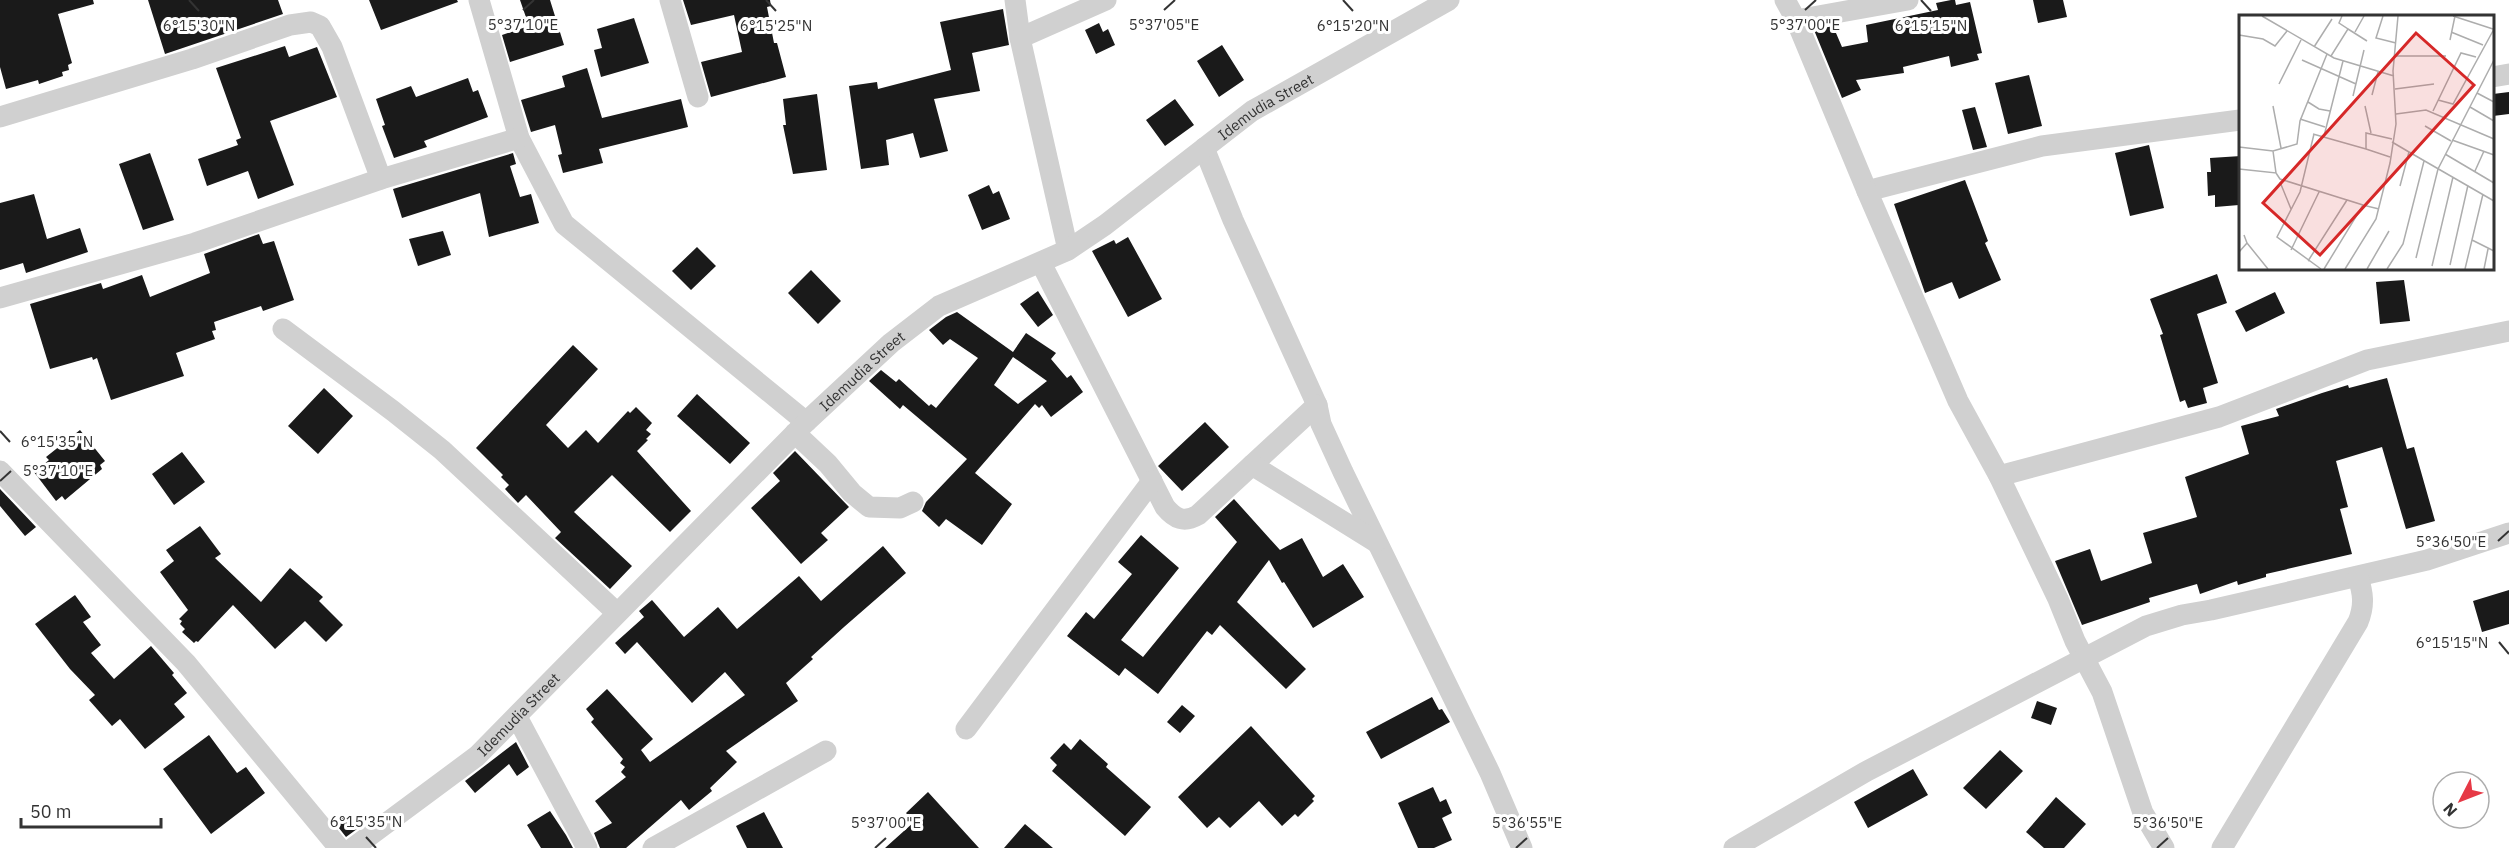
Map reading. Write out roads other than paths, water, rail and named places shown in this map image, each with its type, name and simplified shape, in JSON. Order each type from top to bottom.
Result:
[{"type":"street","points":[[479,0],[519,138],[564,224],[801,427],[852,493],[869,507],[900,508],[914,502]]},
{"type":"street","points":[[670,0],[698,97]]},
{"type":"street","points":[[1015,0],[1020,38],[1068,250]]},
{"type":"street","points":[[1020,38],[1106,0]]},
{"type":"street","name":"Idemudia Street","points":[[353,848],[477,756],[801,427],[891,343],[939,306],[1068,250],[1105,225],[1252,111],[1449,0]]},
{"type":"street","points":[[1785,0],[1796,20],[1958,401],[1999,476],[2102,692],[2144,813],[2164,848]]},
{"type":"street","points":[[1796,20],[1908,0]]},
{"type":"street","points":[[0,117],[192,59],[290,26],[311,22],[320,26],[332,47],[381,179]]},
{"type":"street","points":[[2494,77],[2509,74]]},
{"type":"street","points":[[1867,191],[2042,146],[2239,120]]},
{"type":"street","points":[[0,298],[195,243],[381,179],[519,138]]},
{"type":"street","points":[[1204,148],[1233,220],[1317,405],[1322,424],[1490,773],[1518,847]]},
{"type":"street","points":[[1041,263],[1171,515],[1182,520],[1190,519],[1317,405]]},
{"type":"street","points":[[283,329],[442,450],[617,613]]},
{"type":"street","points":[[1999,476],[2219,417],[2367,360],[2509,331]]},
{"type":"street","points":[[1252,465],[1377,542]]},
{"type":"street","points":[[0,471],[186,663],[339,848]]},
{"type":"street","points":[[966,729],[1152,481]]},
{"type":"street","points":[[1734,848],[1867,771],[2146,626],[2182,615],[2427,560],[2509,533]]},
{"type":"street","points":[[2222,848],[2358,622],[2363,609],[2363,594],[2358,576]]},
{"type":"street","points":[[517,717],[587,848]]},
{"type":"street","points":[[653,848],[826,751]]}]
